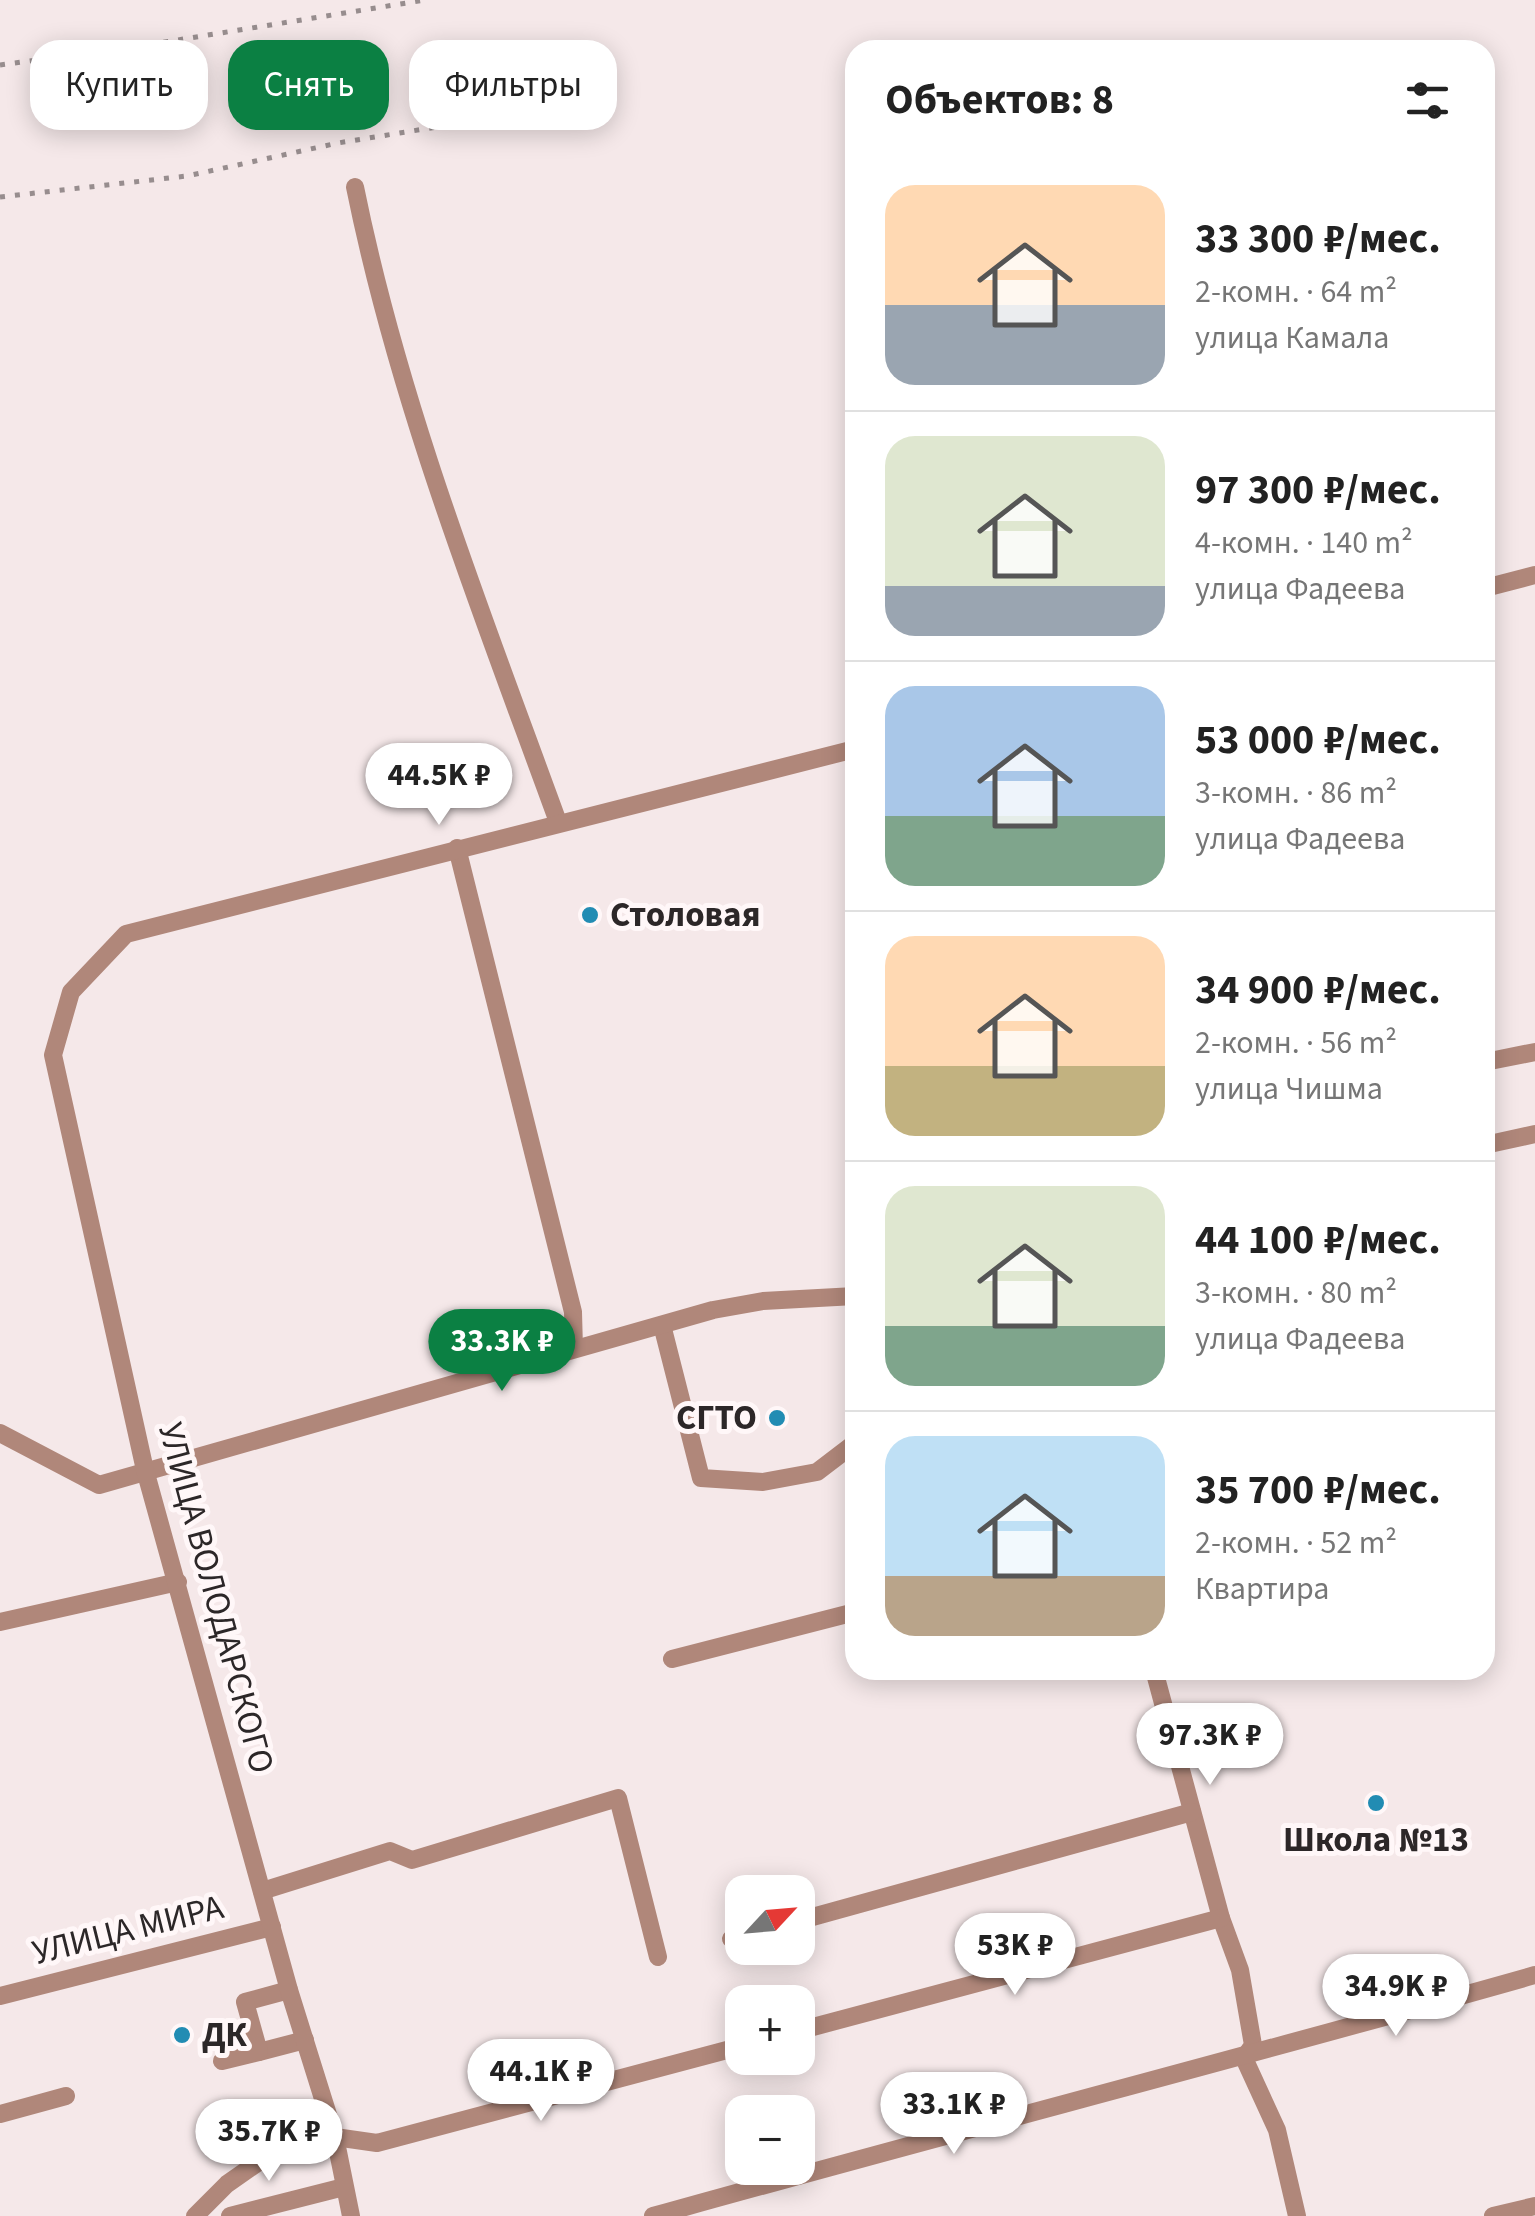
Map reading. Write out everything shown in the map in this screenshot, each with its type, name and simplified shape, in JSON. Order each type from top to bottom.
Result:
[{"type":"street","points":[[355,187],[373,276],[439,497],[558,822]]},
{"type":"street","points":[[1495,585],[1535,575]]},
{"type":"street","points":[[574,1349],[573,1312],[457,848],[845,751]]},
{"type":"street","name":"УЛИЦА ВОЛОДАРСКОГО","points":[[352,2216],[335,2138],[289,1990],[145,1470],[53,1055],[71,992],[126,934],[457,848]]},
{"type":"street","points":[[1495,1060],[1535,1052]]},
{"type":"street","points":[[1495,1143],[1535,1134]]},
{"type":"street","points":[[0,1432],[99,1485],[662,1324],[763,1301],[845,1297]]},
{"type":"street","points":[[662,1324],[702,1478],[763,1482],[817,1472],[845,1451]]},
{"type":"street","points":[[0,1622],[178,1582]]},
{"type":"street","points":[[672,1659],[845,1615]]},
{"type":"street","points":[[1157,1680],[1221,1918],[1240,1970],[1252,2045],[1244,2058]]},
{"type":"street","points":[[262,1891],[390,1851],[412,1860],[618,1798],[658,1957]]},
{"type":"street","points":[[815,1916],[1192,1812]]},
{"type":"street","points":[[815,2026],[1221,1918]]},
{"type":"street","name":"УЛИЦА МИРА","points":[[0,1996],[272,1927]]},
{"type":"street","points":[[653,2216],[958,2131],[1244,2058],[1535,1975]]},
{"type":"street","points":[[259,2052],[245,2002],[289,1990]]},
{"type":"street","points":[[222,2061],[305,2040]]},
{"type":"street","points":[[195,2216],[228,2184],[273,2152],[335,2138],[377,2143],[725,2051]]},
{"type":"street","points":[[1244,2058],[1276,2130],[1297,2216]]},
{"type":"street","points":[[0,2114],[66,2096]]},
{"type":"street","points":[[230,2216],[344,2187]]},
{"type":"street","points":[[1493,2216],[1535,2206]]},
{"type":"railway","points":[[0,65],[425,0]]},
{"type":"railway","points":[[0,197],[187,176],[418,130]]},
{"type":"place","name":"Столовая","points":[[590,915]]},
{"type":"place","name":"СГТО","points":[[777,1418]]},
{"type":"place","name":"Школа №13","points":[[1376,1803]]},
{"type":"place","name":"ДК","points":[[182,2035]]}]
